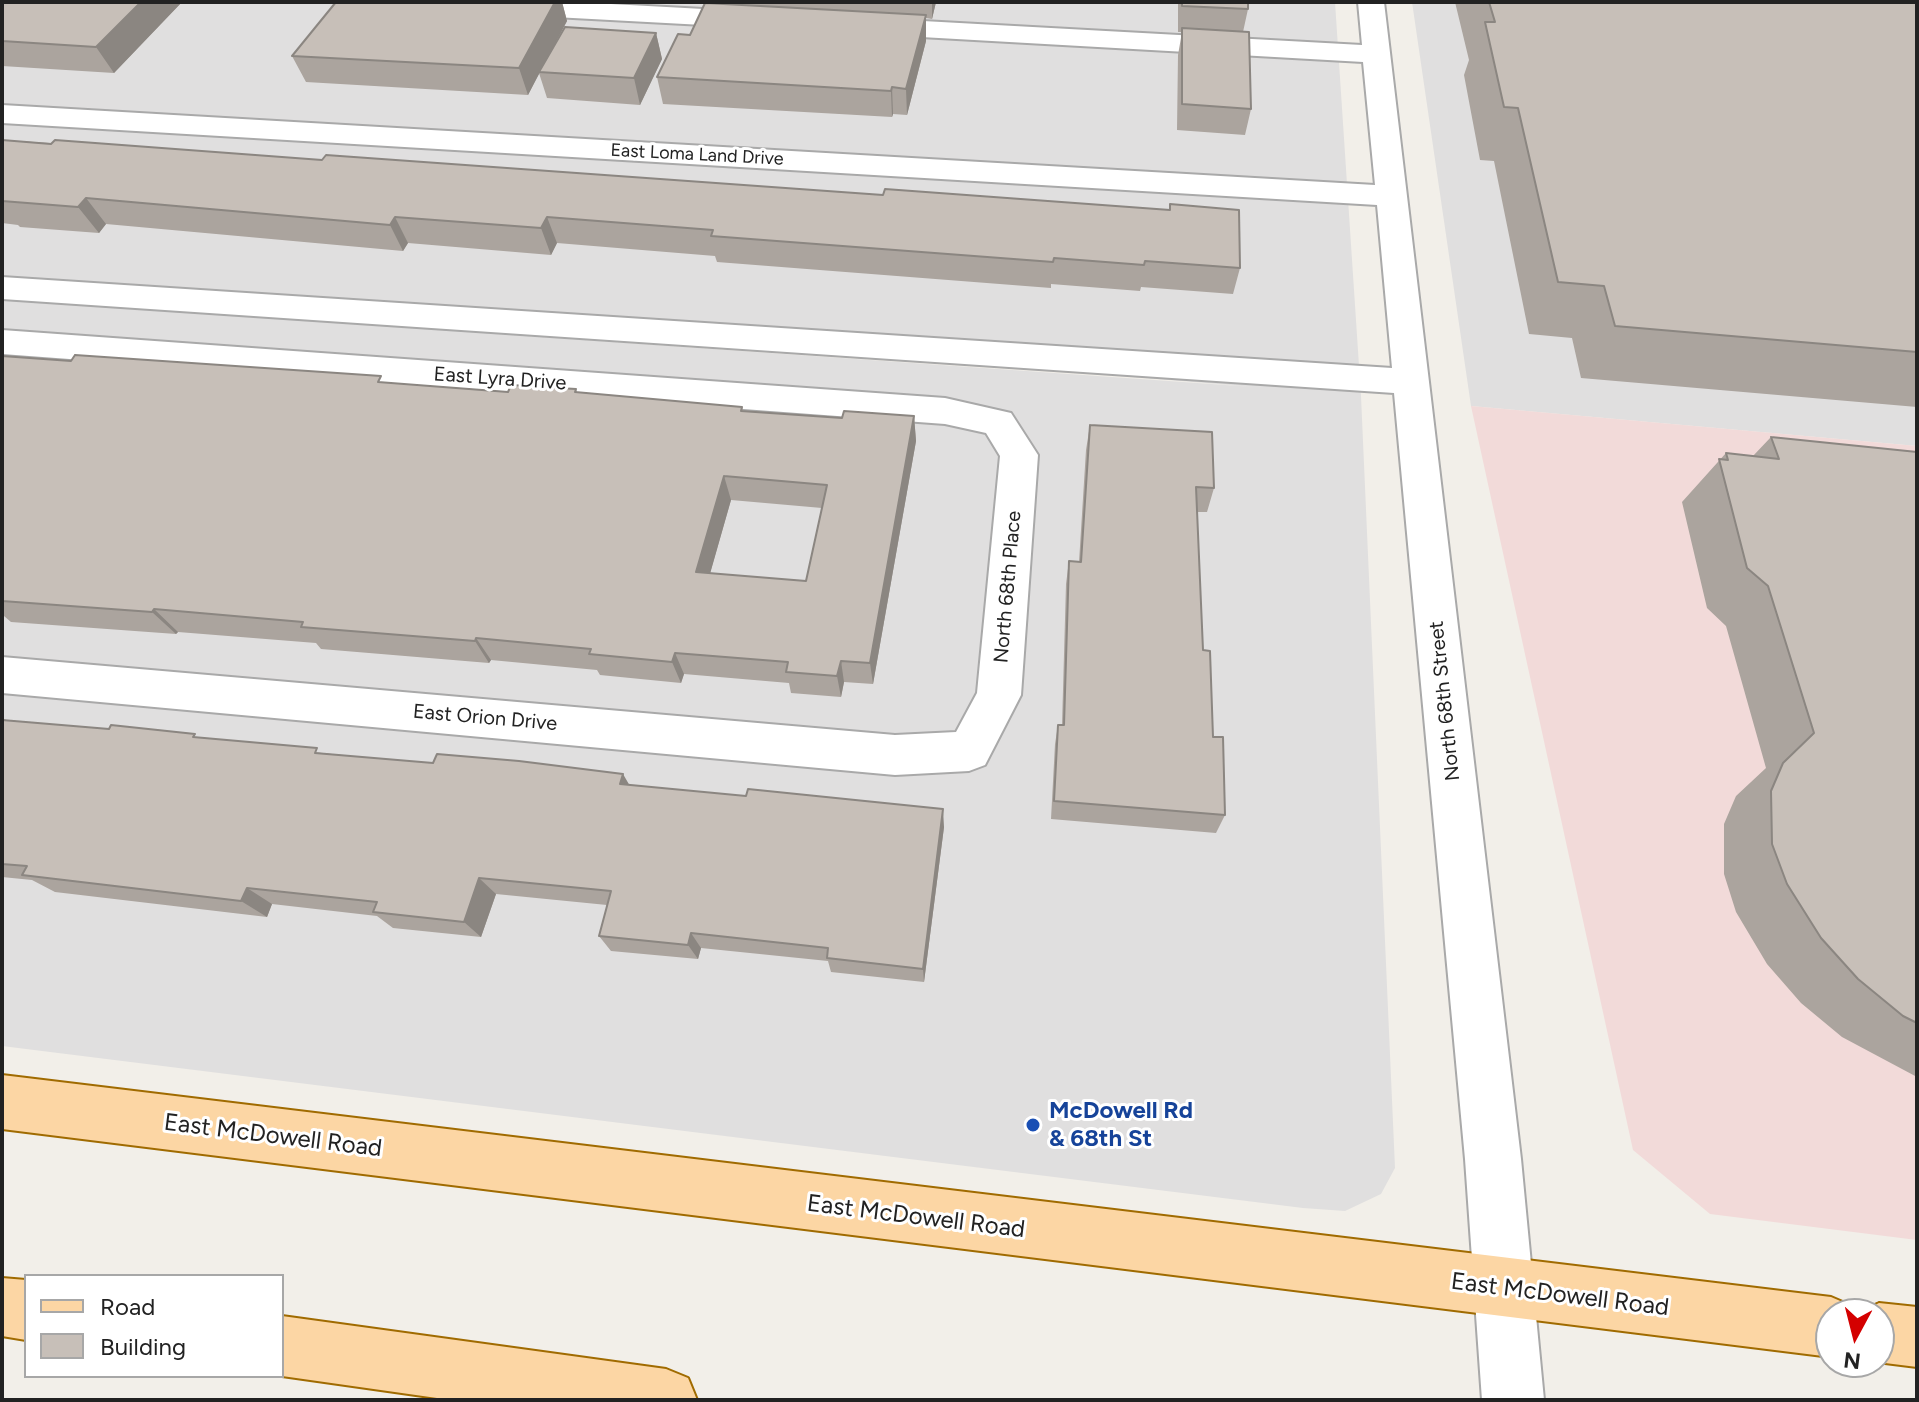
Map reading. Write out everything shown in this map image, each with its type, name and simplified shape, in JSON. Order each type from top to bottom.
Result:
[{"type":"main road","name":"East McDowell Road","points":[[2,1102],[1815,1325]]},
{"type":"main road","points":[[2,1307],[24,1310]]},
{"type":"main road","points":[[1895,1335],[1917,1337]]},
{"type":"main road","points":[[284,1346],[666,1400]]},
{"type":"street","points":[[424,2],[790,22]]},
{"type":"street","name":"North 68th Street","points":[[1371,2],[1491,1143],[1513,1400]]},
{"type":"street","points":[[838,25],[1377,54]]},
{"type":"street","name":"East Loma Land Drive","points":[[2,114],[1392,196]]},
{"type":"street","points":[[2,288],[1412,382]]},
{"type":"street","name":"East Lyra Drive","points":[[2,342],[945,411],[998,422]]},
{"type":"street","name":"North 68th Place","points":[[969,751],[999,695],[1019,455],[998,422]]},
{"type":"street","name":"East Orion Drive","points":[[2,675],[895,755],[969,751]]},
{"type":"shaded area","points":[[2,2],[1335,2],[1361,396],[1395,1168],[1381,1194],[1345,1211],[1303,1208],[2,1046],[2,299],[1254,387],[2,284]]},
{"type":"shaded area","points":[[1412,2],[1917,2],[1917,446],[1471,406]]},
{"type":"shaded area","points":[[1471,406],[1917,446],[1917,1240],[1710,1214],[1633,1150]]},
{"type":"building","points":[[2,2],[141,2],[96,47],[2,41]]},
{"type":"building","points":[[336,2],[555,2],[519,68],[292,56]]},
{"type":"building","points":[[1182,2],[1248,2],[1248,9],[1182,6]]},
{"type":"building","points":[[1489,2],[1917,2],[1917,352],[1615,326],[1604,286],[1558,282],[1518,108],[1504,107],[1485,22],[1495,22]]},
{"type":"building","points":[[705,3],[926,15],[906,89],[892,87],[891,91],[657,77],[678,34],[690,35]]},
{"type":"building","points":[[565,27],[656,33],[634,78],[539,72]]},
{"type":"building","points":[[1182,28],[1249,32],[1251,109],[1182,104]]},
{"type":"building","points":[[2,140],[51,144],[55,140],[322,160],[326,155],[883,195],[885,189],[1170,210],[1170,204],[1239,210],[1240,268],[1054,258],[1053,262],[711,236],[713,230],[547,217],[541,228],[395,217],[390,225],[86,198],[78,207],[2,201]]},
{"type":"building","points":[[75,355],[381,376],[378,382],[508,392],[511,385],[576,389],[575,392],[742,407],[741,411],[842,418],[844,411],[914,416],[870,663],[841,661],[837,676],[786,672],[788,662],[675,653],[672,662],[589,654],[591,649],[476,638],[475,641],[301,627],[303,622],[154,609],[152,612],[2,601],[2,356],[71,361]],"holes":[[[724,476],[827,485],[806,581],[696,572]]]},
{"type":"building","points":[[1090,425],[1212,432],[1214,488],[1196,487],[1203,650],[1210,651],[1213,737],[1223,737],[1225,815],[1054,801],[1058,725],[1064,725],[1069,561],[1081,562]]},
{"type":"building","points":[[1771,437],[1917,452],[1917,1023],[1903,1016],[1858,979],[1821,938],[1787,884],[1772,844],[1771,791],[1783,763],[1814,733],[1768,586],[1747,568],[1719,459],[1728,460],[1726,453],[1779,459]]},
{"type":"building","points":[[2,720],[109,729],[111,725],[195,734],[193,737],[317,748],[315,753],[433,763],[437,754],[519,761],[623,774],[620,784],[746,796],[748,789],[943,809],[923,969],[827,958],[828,948],[691,933],[688,945],[599,936],[611,891],[479,878],[464,922],[373,912],[377,902],[247,888],[241,901],[22,875],[27,866],[2,864]]},
{"type":"place","name":"McDowell Rd & 68th St","points":[[1033,1125]]}]
